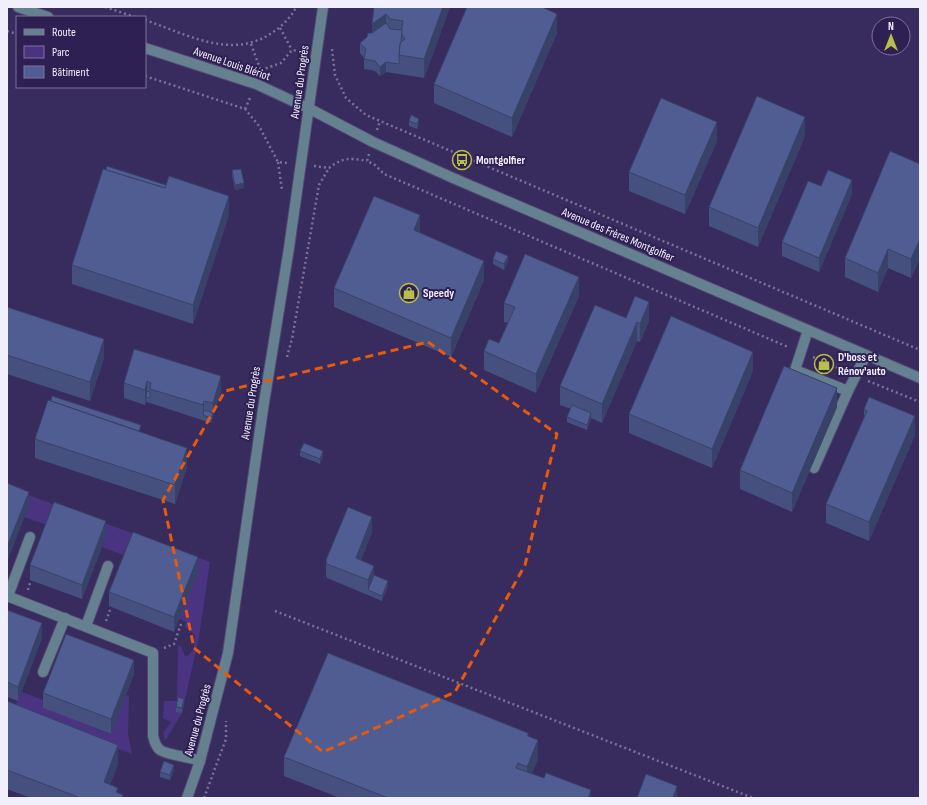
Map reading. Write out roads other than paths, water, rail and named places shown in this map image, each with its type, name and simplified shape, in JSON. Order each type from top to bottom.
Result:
[{"type":"street","points":[[18,7],[45,16]]},
{"type":"street","name":"Avenue du Progrès","points":[[187,798],[200,761],[218,696],[229,646],[263,409],[310,109],[323,7]]},
{"type":"street","name":"Avenue Louis Blériot","points":[[146,48],[256,84],[310,109]]},
{"type":"street","name":"Avenue des Frères Montgolfier","points":[[310,109],[373,142],[453,178],[920,378]]},
{"type":"street","points":[[808,330],[795,370],[848,391]]},
{"type":"street","points":[[814,468],[848,391],[866,355]]},
{"type":"street","points":[[30,537],[8,596],[153,653],[153,736],[155,743],[159,750],[200,761]]},
{"type":"street","points":[[86,626],[108,566]]},
{"type":"street","points":[[43,672],[65,618]]},
{"type":"place","name":"Montgolfier","points":[[462,160]]},
{"type":"place","name":"Speedy","points":[[409,293]]},
{"type":"place","name":"D'boss et Rénov'auto","points":[[824,364]]}]
